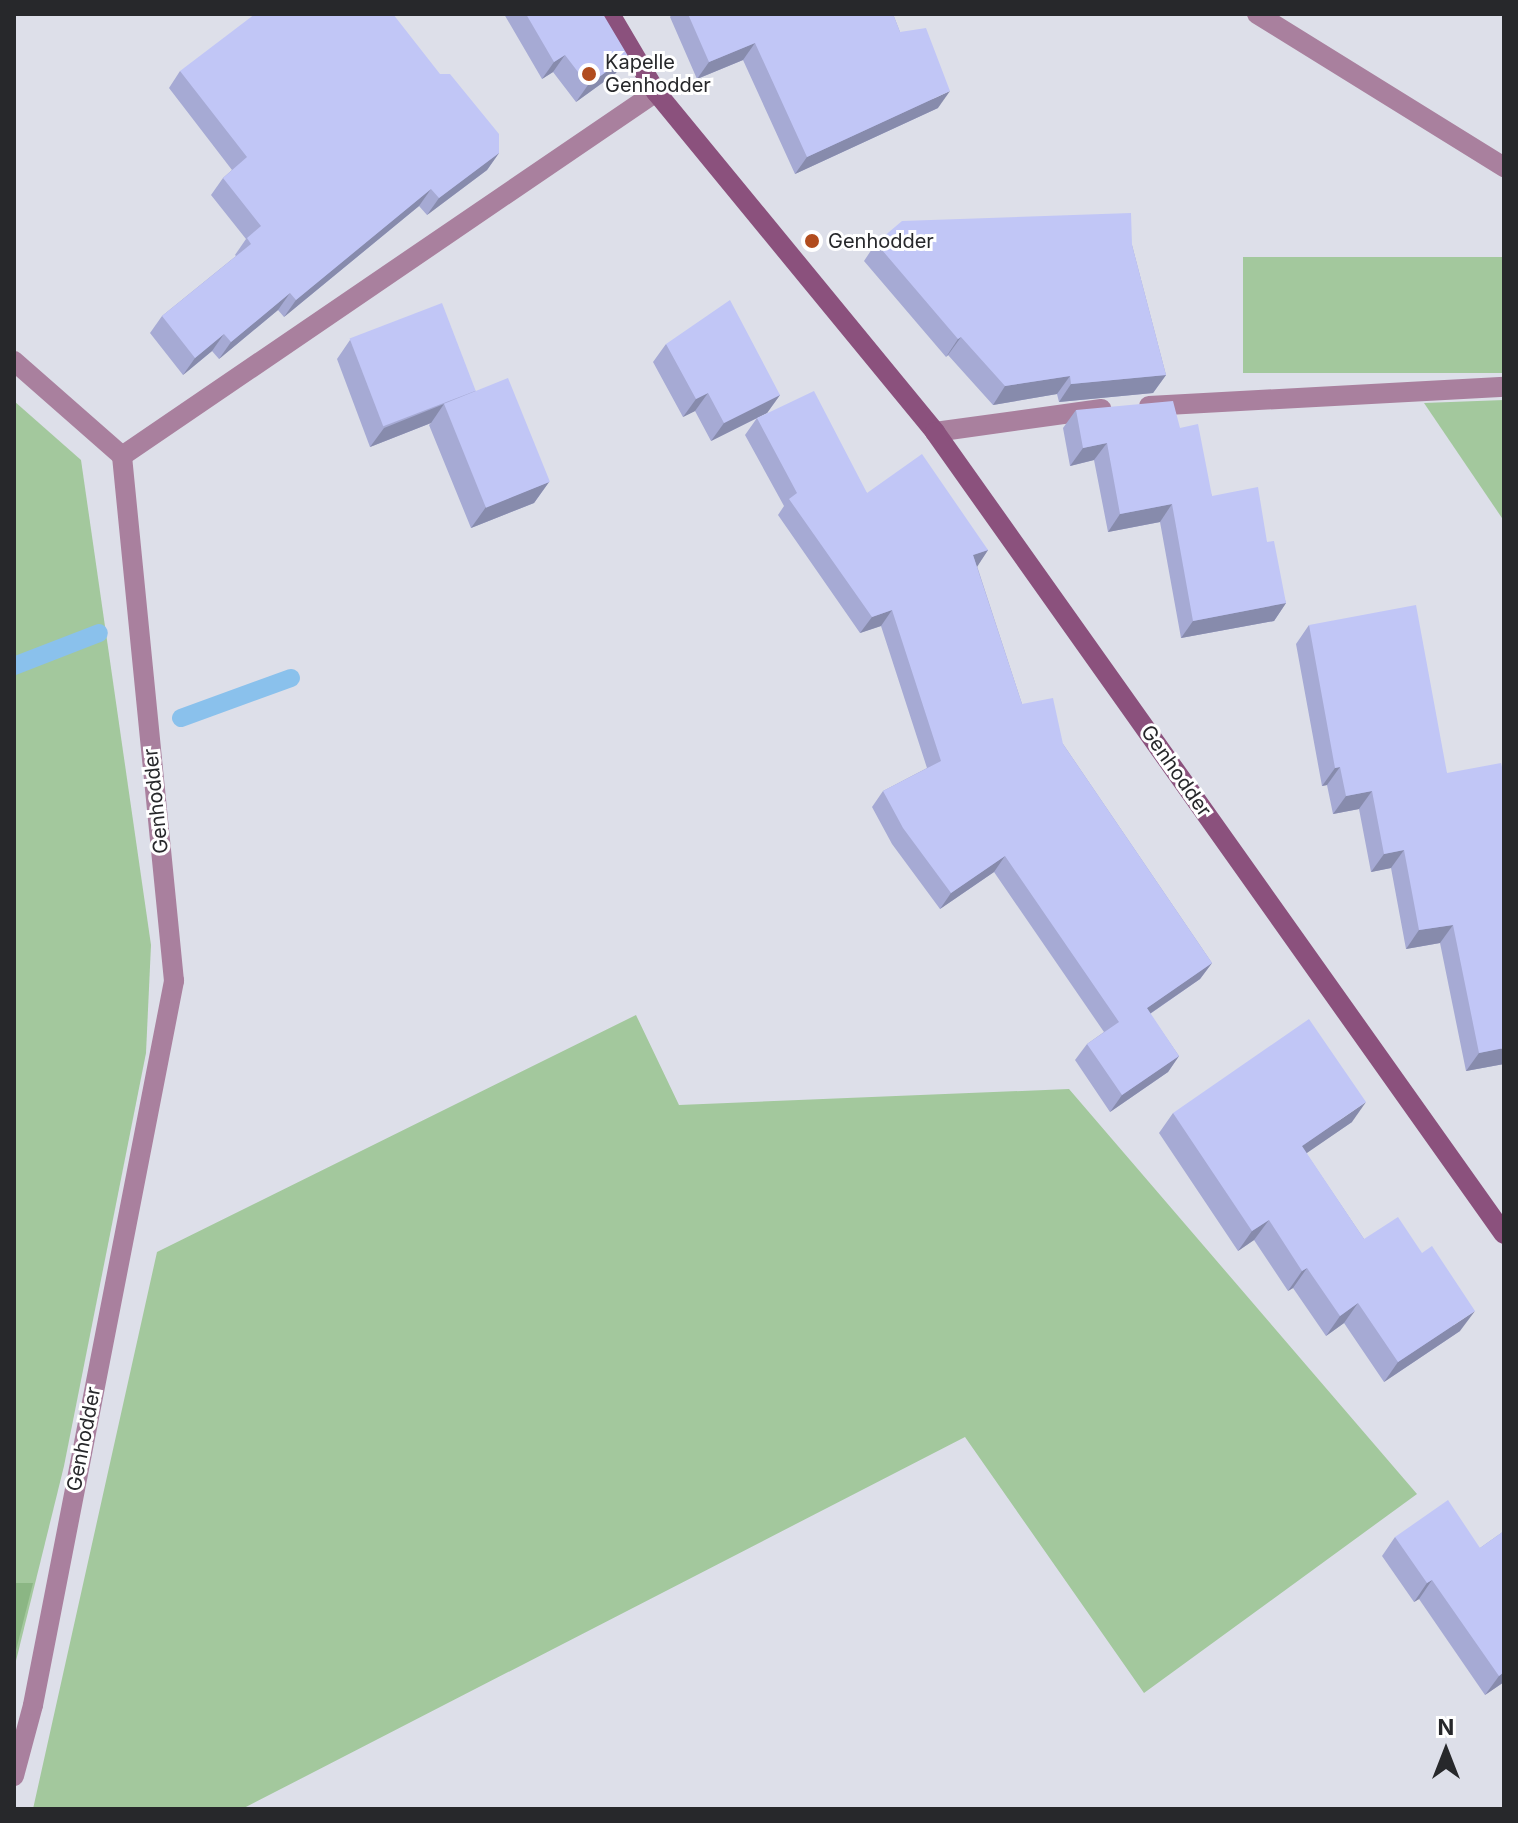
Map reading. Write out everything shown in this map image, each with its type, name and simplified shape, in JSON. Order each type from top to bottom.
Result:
[{"type":"street","name":"Genhodder","points":[[610,14],[656,92],[935,432],[1504,1234]]},
{"type":"street","points":[[1257,14],[1504,167]]},
{"type":"street","points":[[14,361],[122,456],[656,92]]},
{"type":"street","points":[[935,432],[1125,408],[1504,387]]},
{"type":"street","name":"Genhodder","points":[[14,1776],[33,1705],[174,981],[122,456]]},
{"type":"green space","points":[[1243,257],[1504,257],[1504,373],[1243,373]]},
{"type":"green space","points":[[1504,400],[1504,521],[1424,403]]},
{"type":"green space","points":[[14,401],[81,460],[151,945],[146,1053],[64,1466],[14,1669]]},
{"type":"green space","points":[[636,1015],[679,1105],[1069,1089],[1417,1494],[1144,1693],[965,1437],[242,1809],[33,1809],[157,1252]]},
{"type":"green space","points":[[14,1583],[33,1583],[14,1658]]},
{"type":"building","points":[[255,14],[393,14],[440,74],[450,74],[499,134],[499,153],[439,198],[431,189],[296,300],[290,293],[231,342],[224,334],[195,358],[162,316],[251,244],[247,238],[261,226],[223,178],[247,157],[180,71]]},
{"type":"building","points":[[526,14],[603,14],[628,56],[588,85],[565,55],[554,62]]},
{"type":"building","points":[[688,14],[893,14],[900,32],[926,28],[950,91],[807,157],[755,43],[709,62]]},
{"type":"building","points":[[1131,213],[1132,245],[1166,375],[1071,384],[1070,376],[1005,386],[961,337],[958,339],[876,243],[902,221]]},
{"type":"building","points":[[730,300],[780,395],[724,423],[708,393],[696,399],[666,344]]},
{"type":"building","points":[[442,303],[476,391],[383,426],[350,338]]},
{"type":"building","points":[[508,378],[550,482],[486,508],[444,404]]},
{"type":"building","points":[[814,391],[867,493],[922,454],[988,550],[973,555],[1022,704],[1053,698],[1063,744],[1212,963],[1147,1008],[1179,1056],[1122,1095],[1087,1044],[1119,1022],[1005,856],[951,893],[903,828],[883,791],[941,761],[892,610],[872,617],[789,499],[797,493],[757,418]]},
{"type":"building","points":[[1173,401],[1180,428],[1198,424],[1212,496],[1258,487],[1267,542],[1274,541],[1286,603],[1193,621],[1172,504],[1120,514],[1107,443],[1083,448],[1076,410]]},
{"type":"building","points":[[1416,605],[1447,773],[1501,763],[1504,775],[1504,1048],[1479,1053],[1453,925],[1419,930],[1404,850],[1384,854],[1372,791],[1346,796],[1340,767],[1335,768],[1309,625]]},
{"type":"building","points":[[1309,1019],[1366,1102],[1302,1146],[1364,1239],[1398,1217],[1422,1253],[1432,1246],[1475,1311],[1398,1362],[1358,1303],[1340,1316],[1307,1268],[1302,1271],[1269,1220],[1252,1231],[1173,1113]]},
{"type":"building","points":[[1448,1500],[1480,1548],[1504,1531],[1504,1672],[1499,1676],[1432,1580],[1427,1583],[1395,1537]]},
{"type":"waterway","points":[[14,666],[99,633]]},
{"type":"waterway","points":[[181,718],[291,678]]},
{"type":"place","name":"Kapelle Genhodder","points":[[589,74]]},
{"type":"place","name":"Genhodder","points":[[812,241]]}]
